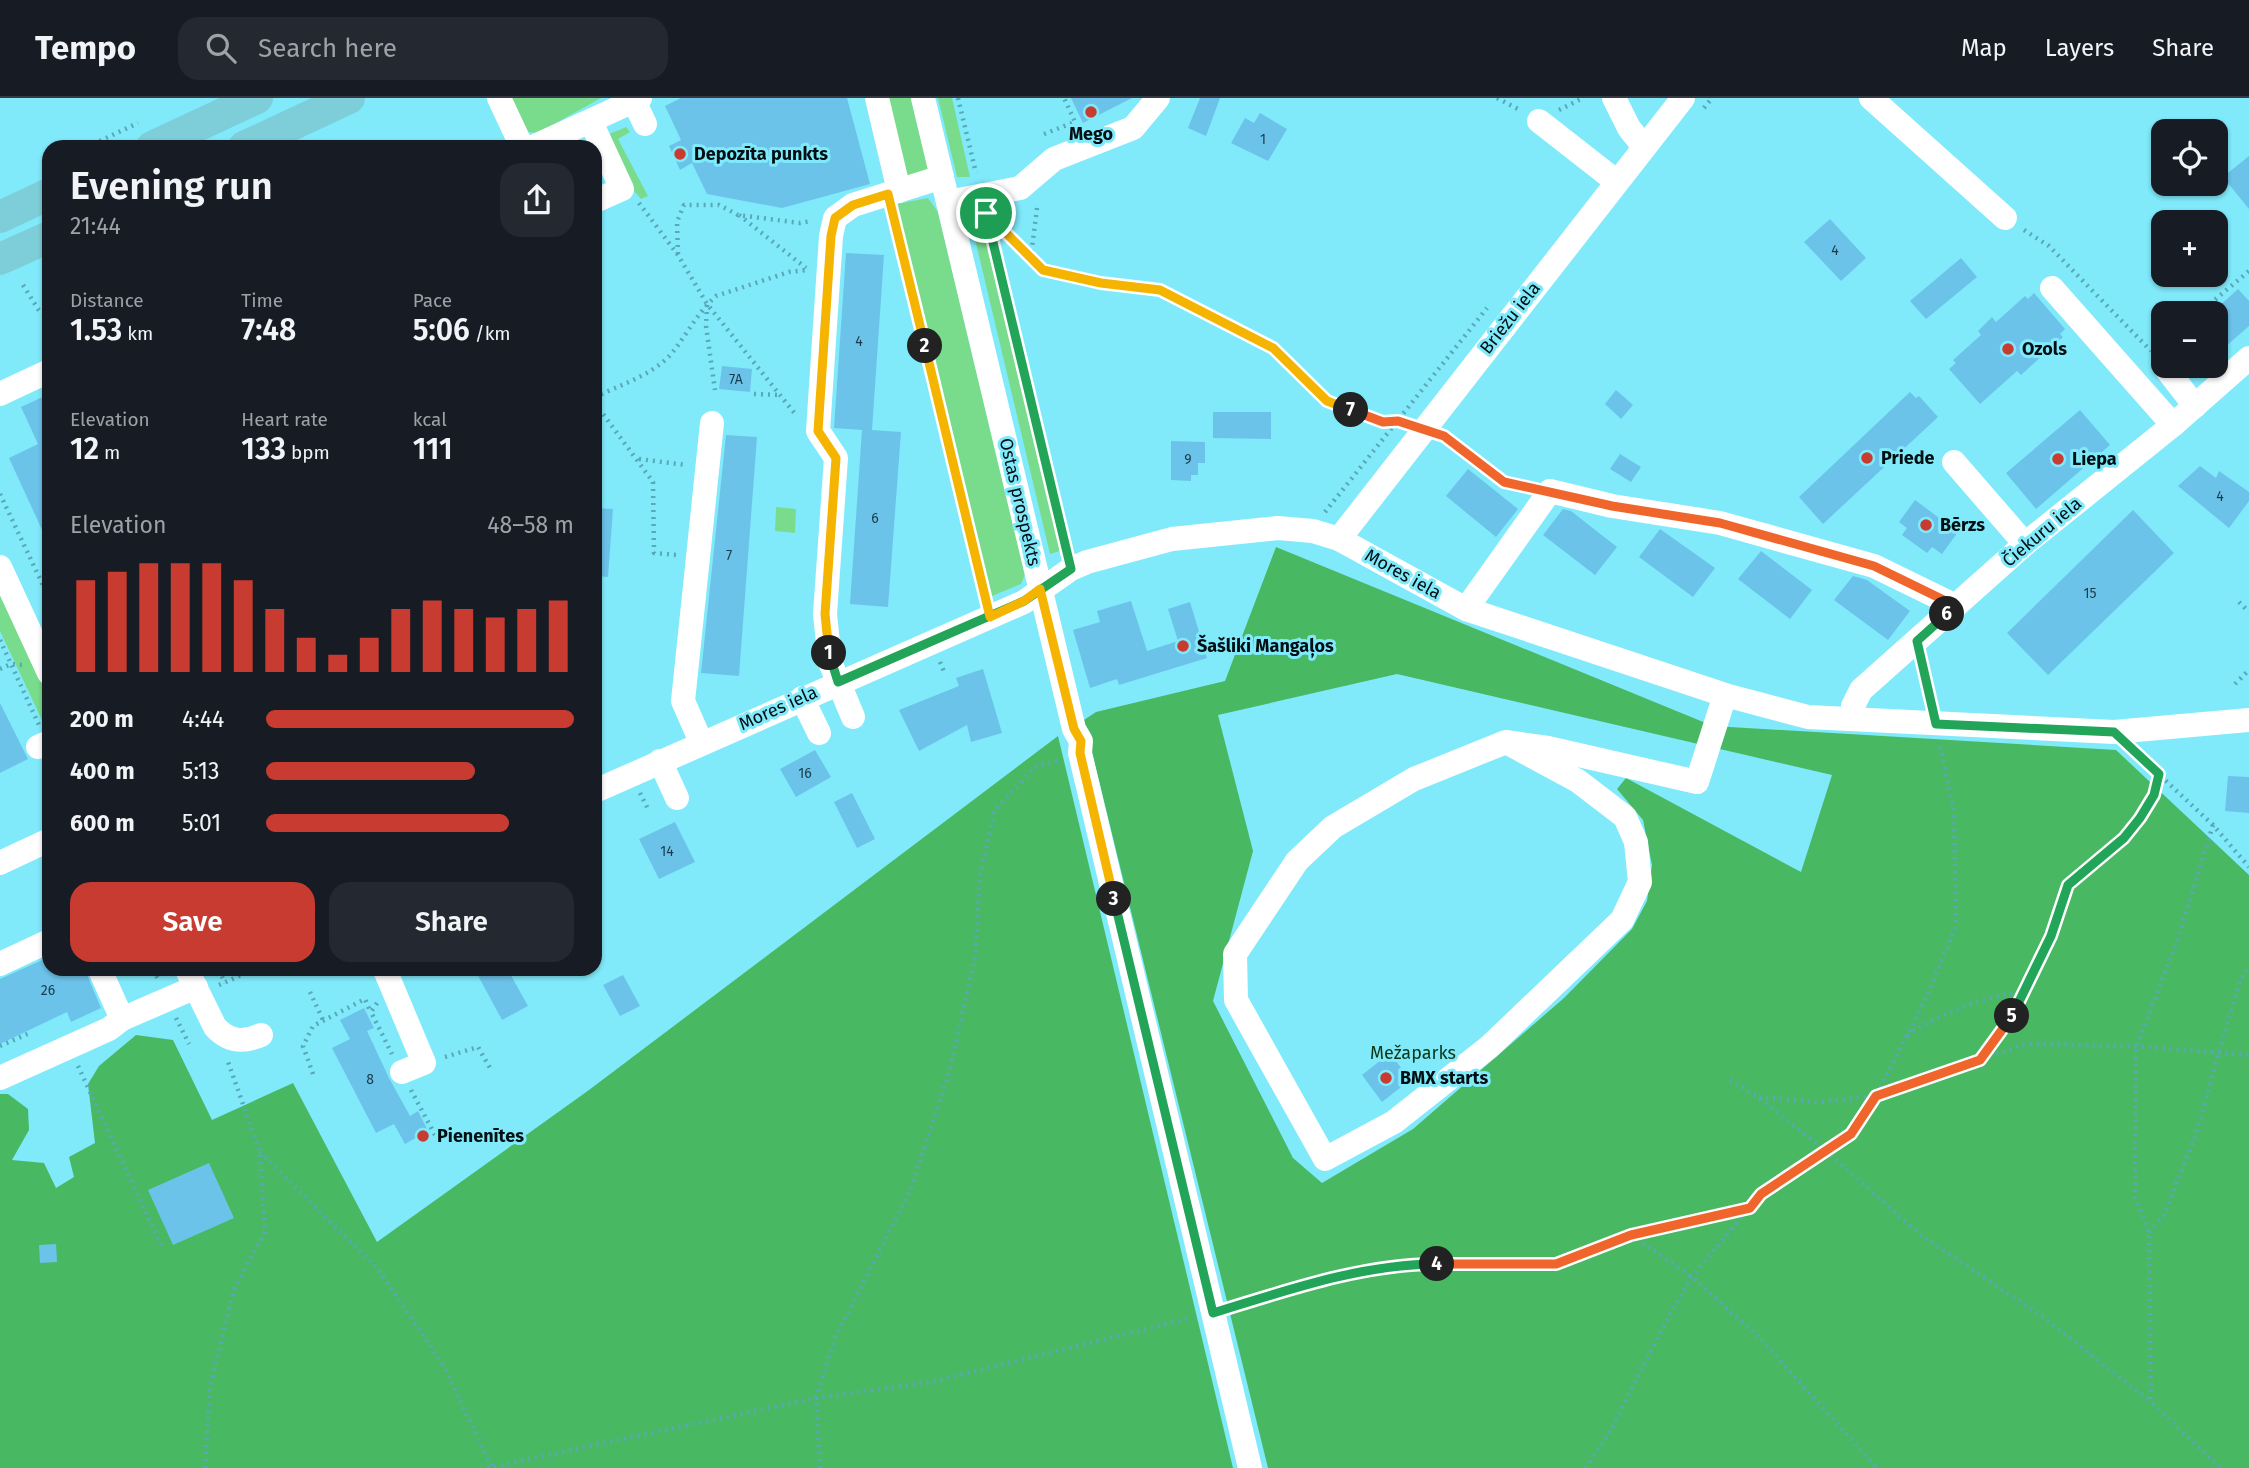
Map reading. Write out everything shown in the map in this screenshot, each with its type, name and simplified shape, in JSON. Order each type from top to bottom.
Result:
[{"type":"main road","points":[[167,140],[257,98]]},
{"type":"main road","points":[[259,140],[351,99]]},
{"type":"main road","points":[[0,217],[42,197]]},
{"type":"main road","points":[[0,259],[42,240]]},
{"type":"street","points":[[499,98],[519,140]]},
{"type":"street","points":[[877,98],[893,192]]},
{"type":"street","name":"Ostas prospekts","points":[[923,98],[1074,729],[1081,741],[1080,753],[1250,1468]]},
{"type":"street","points":[[948,202],[1020,188],[1054,159],[1133,128],[1158,98]]},
{"type":"street","points":[[1614,98],[1629,128],[1644,147]]},
{"type":"street","name":"Briežu iela","points":[[1339,539],[1683,98]]},
{"type":"street","points":[[1871,98],[2005,218]]},
{"type":"street","points":[[549,140],[637,100],[645,124]]},
{"type":"street","points":[[1539,121],[1617,182]]},
{"type":"street","points":[[591,122],[599,140]]},
{"type":"street","points":[[602,146],[622,189],[602,198]]},
{"type":"street","points":[[853,717],[830,662],[825,614],[836,458],[818,431],[830,248],[835,218],[853,205],[942,177]]},
{"type":"street","points":[[2052,288],[2173,425]]},
{"type":"street","name":"Čiekuru iela","points":[[1852,718],[1853,706],[1861,690],[2025,544],[2173,425],[2249,358]]},
{"type":"street","points":[[0,394],[42,374]]},
{"type":"street","points":[[2173,378],[2195,406]]},
{"type":"street","points":[[701,742],[683,701],[712,424]]},
{"type":"street","points":[[1954,462],[2025,544]]},
{"type":"street","points":[[1466,609],[1550,491],[1612,506],[1720,523],[1861,562],[1956,606]]},
{"type":"street","name":"Mores iela","points":[[602,788],[990,617],[1024,601],[1071,569],[1172,539],[1278,528],[1312,531],[1339,539],[1466,609],[1725,695],[1808,717],[2114,732],[2249,720]]},
{"type":"street","points":[[0,567],[42,654]]},
{"type":"street","points":[[1506,742],[1535,755],[1578,781],[1625,817],[1636,842],[1640,882],[1622,919],[1489,1047],[1394,1122],[1325,1159],[1236,1000],[1236,954],[1297,861],[1333,827],[1414,779],[1506,742],[1548,748],[1697,782],[1725,695]]},
{"type":"street","points":[[802,698],[818,733]]},
{"type":"street","points":[[660,761],[677,798]]},
{"type":"street","points":[[0,863],[42,843]]},
{"type":"street","points":[[0,964],[42,944]]},
{"type":"street","points":[[103,976],[122,1019]]},
{"type":"street","points":[[388,976],[413,1067]]},
{"type":"street","points":[[0,1078],[109,1029],[122,1019],[201,980],[215,1027],[225,1037],[246,1040],[261,1035]]},
{"type":"path","points":[[958,98],[978,180]]},
{"type":"path","points":[[1044,134],[1075,122],[1064,98]]},
{"type":"path","points":[[622,189],[633,195],[678,255],[707,304],[807,429],[818,431]]},
{"type":"path","points":[[893,192],[990,617]]},
{"type":"path","points":[[602,394],[658,366],[671,354],[707,304],[716,296],[789,272],[809,270],[738,215],[719,205],[684,205],[677,222],[678,255]]},
{"type":"path","points":[[1031,256],[1037,208]]},
{"type":"path","points":[[1071,569],[986,213],[1043,270],[1101,283],[1160,290],[1273,348],[1327,401],[1383,422],[1398,421],[1425,428],[1444,436],[1504,482],[1550,491]]},
{"type":"path","points":[[738,215],[800,223],[835,218]]},
{"type":"path","points":[[2005,218],[2049,246],[2151,352]]},
{"type":"path","points":[[2213,301],[2249,271]]},
{"type":"path","points":[[23,285],[42,313]]},
{"type":"path","points":[[707,304],[706,326],[715,390]]},
{"type":"path","points":[[1312,531],[1490,304]]},
{"type":"path","points":[[754,394],[780,395]]},
{"type":"path","points":[[602,412],[653,482],[654,553],[698,556]]},
{"type":"path","points":[[638,459],[708,468]]},
{"type":"path","points":[[0,494],[42,583]]},
{"type":"path","points":[[2239,603],[2249,612]]},
{"type":"path","points":[[0,640],[42,737]]},
{"type":"path","points":[[1586,1468],[1608,1435],[1671,1312],[1692,1277],[1761,1194],[1851,1134],[1876,1096],[1927,996],[1956,925],[1954,812],[1917,641]]},
{"type":"path","points":[[939,658],[945,674]]},
{"type":"path","points":[[0,669],[11,664]]},
{"type":"path","points":[[2235,684],[2249,670]]},
{"type":"path","points":[[2114,732],[2213,825],[2249,867]]},
{"type":"path","points":[[820,1468],[816,1398],[835,1338],[911,1189],[949,1073],[975,958],[980,875],[995,810],[1035,767],[1080,753]]},
{"type":"path","points":[[1980,1060],[2008,1022],[2024,992],[2051,936],[2068,885],[2124,838],[2154,795],[2159,774]]},
{"type":"path","points":[[639,791],[649,811]]},
{"type":"path","points":[[2151,1402],[2149,1231],[2135,1198],[2136,1046],[2177,942],[2213,825]]},
{"type":"path","points":[[2149,1231],[2163,1217],[2195,1137],[2240,980],[2249,967]]},
{"type":"path","points":[[201,980],[222,976]]},
{"type":"path","points":[[310,992],[323,1020]]},
{"type":"path","points":[[1906,1036],[1956,1009],[1993,996],[2024,992]]},
{"type":"path","points":[[313,1074],[304,1056],[303,1046],[313,1026],[365,999],[371,1012]]},
{"type":"path","points":[[205,1468],[210,1386],[234,1289],[265,1232],[260,1152],[215,1027]]},
{"type":"path","points":[[0,1046],[32,1032]]},
{"type":"path","points":[[1758,1097],[1819,1102],[1876,1096],[2025,1044],[2136,1046],[2249,1055]]},
{"type":"path","points":[[69,1047],[163,1250]]},
{"type":"path","points":[[413,1067],[478,1047],[491,1068]]},
{"type":"path","points":[[1730,1080],[1758,1097],[1826,1151],[1923,1237],[2038,1313],[2151,1402],[2220,1468]]},
{"type":"path","points":[[260,1152],[378,1269],[444,1366],[490,1468],[816,1398],[931,1381],[1213,1313],[1295,1288],[1404,1264],[1556,1264],[1631,1235],[1750,1208]]},
{"type":"path","points":[[1631,1235],[1692,1277],[1759,1337],[1877,1468]]},
{"type":"green space","points":[[511,98],[601,98],[538,133],[528,132]]},
{"type":"green space","points":[[885,98],[911,98],[929,172],[913,180],[902,174]]},
{"type":"green space","points":[[938,98],[952,98],[970,177],[957,177]]},
{"type":"green space","points":[[626,127],[630,132],[618,139],[648,196],[641,199],[634,191],[607,135]]},
{"type":"green space","points":[[928,198],[938,212],[1025,574],[1021,584],[992,596],[896,204]]},
{"type":"green space","points":[[980,212],[1060,551],[1050,554],[969,214]]},
{"type":"green space","points":[[776,507],[796,509],[795,533],[775,531]]},
{"type":"green space","points":[[1276,547],[1713,726],[2116,750],[2249,875],[2249,1468],[1268,1468],[1084,720],[1096,712],[1225,681]],"holes":[[[1397,674],[1832,775],[1801,872],[1626,778],[1617,789],[1643,820],[1652,865],[1647,901],[1632,929],[1564,998],[1413,1129],[1322,1183],[1293,1158],[1213,1001],[1253,851],[1218,715]]]},
{"type":"green space","points":[[0,595],[42,683],[42,720],[0,631]]},
{"type":"green space","points":[[1058,736],[1233,1468],[0,1468],[0,1094],[8,1094],[28,1109],[29,1130],[12,1160],[44,1163],[56,1188],[74,1177],[69,1157],[95,1143],[88,1084],[99,1066],[136,1035],[173,1040],[212,1120],[293,1083],[377,1242],[589,1090]]},
{"type":"building","points":[[681,98],[847,98],[870,184],[782,208],[707,194],[692,163],[680,170],[669,146],[681,140],[665,106]]},
{"type":"building","name":"Mego","points":[[1071,98],[1132,98],[1083,123]]},
{"type":"building","points":[[1200,98],[1220,98],[1206,136],[1188,128]]},
{"type":"building","points":[[1260,113],[1287,129],[1268,161],[1231,143],[1245,118],[1254,123]]},
{"type":"building","points":[[2249,156],[2249,209],[2228,183],[2228,173]]},
{"type":"building","points":[[1830,219],[1866,258],[1841,281],[1804,242]]},
{"type":"building","points":[[846,253],[884,255],[872,430],[901,432],[888,607],[850,604],[862,430],[834,428]]},
{"type":"building","points":[[1961,258],[1977,277],[1926,319],[1910,301]]},
{"type":"building","points":[[2238,289],[2249,301],[2249,326],[2228,344],[2228,301],[2225,301]]},
{"type":"building","name":"Ozols","points":[[2034,293],[2065,329],[2060,334],[2063,337],[2021,375],[2017,371],[1980,404],[1949,369],[1956,363],[1953,360],[1981,335],[1978,331],[1992,317],[1996,322],[2025,296],[2028,299]]},
{"type":"building","points":[[722,366],[752,369],[750,392],[719,389]]},
{"type":"building","points":[[1616,390],[1633,405],[1621,419],[1605,404]]},
{"type":"building","name":"Priede","points":[[1910,392],[1916,398],[1919,396],[1938,417],[1823,524],[1799,497]]},
{"type":"building","points":[[42,397],[42,530],[9,458],[38,444],[21,407]]},
{"type":"building","name":"Liepa","points":[[2080,410],[2110,445],[2036,509],[2006,473]]},
{"type":"building","points":[[1213,412],[1271,412],[1271,439],[1213,438]]},
{"type":"building","points":[[726,435],[757,437],[739,676],[701,673]]},
{"type":"building","points":[[1171,441],[1205,442],[1205,463],[1198,463],[1198,475],[1191,475],[1191,481],[1171,480]]},
{"type":"building","points":[[1620,454],[1641,467],[1631,482],[1610,469]]},
{"type":"building","points":[[2200,466],[2216,478],[2219,471],[2249,492],[2249,501],[2229,528],[2178,486]]},
{"type":"building","points":[[1468,469],[1518,509],[1496,537],[1446,496]]},
{"type":"building","name":"Bērzs","points":[[1915,500],[1958,532],[1942,554],[1932,547],[1927,553],[1902,535],[1907,528],[1899,522]]},
{"type":"building","points":[[602,508],[613,509],[608,577],[602,577]]},
{"type":"building","points":[[1563,509],[1571,511],[1617,547],[1595,575],[1543,535]]},
{"type":"building","points":[[2133,510],[2174,553],[2048,675],[2007,633]]},
{"type":"building","points":[[1660,529],[1715,568],[1693,597],[1639,557]]},
{"type":"building","points":[[1761,551],[1812,590],[1790,619],[1738,579]]},
{"type":"building","points":[[1853,576],[1867,580],[1910,611],[1888,640],[1834,600]]},
{"type":"building","name":"Šašliki Mangaļos","points":[[1131,601],[1147,651],[1178,641],[1168,609],[1190,602],[1207,658],[1119,685],[1117,679],[1090,688],[1073,630],[1100,622],[1097,611]]},
{"type":"building","points":[[983,669],[1002,733],[971,742],[967,725],[919,751],[899,710],[959,686],[956,678]]},
{"type":"building","points":[[0,703],[28,759],[0,773]]},
{"type":"building","points":[[815,750],[831,777],[796,797],[780,769]]},
{"type":"building","points":[[2228,776],[2249,777],[2249,813],[2225,811]]},
{"type":"building","points":[[852,793],[875,839],[857,848],[834,802]]},
{"type":"building","points":[[675,822],[695,862],[659,879],[639,839]]},
{"type":"building","points":[[42,960],[42,976],[88,976],[101,1008],[71,1022],[67,1012],[0,1044],[0,979]]},
{"type":"building","points":[[623,975],[640,1006],[620,1016],[603,985]]},
{"type":"building","points":[[478,976],[511,976],[528,1006],[502,1020]]},
{"type":"building","points":[[364,1008],[374,1028],[367,1031],[389,1078],[410,1116],[418,1111],[428,1131],[405,1144],[394,1124],[376,1133],[332,1048],[350,1039],[340,1020]]},
{"type":"building","name":"BMX starts","points":[[1390,1053],[1410,1080],[1382,1102],[1362,1075]]},
{"type":"building","points":[[209,1163],[234,1218],[173,1245],[148,1190]]},
{"type":"building","points":[[56,1244],[57,1262],[40,1263],[39,1245]]},
{"type":"place","name":"Mego","points":[[1091,112]]},
{"type":"place","name":"Depozīta punkts","points":[[680,154]]},
{"type":"place","name":"Ozols","points":[[2008,349]]},
{"type":"place","name":"Priede","points":[[1867,458]]},
{"type":"place","name":"Liepa","points":[[2058,459]]},
{"type":"place","name":"Bērzs","points":[[1926,525]]},
{"type":"place","name":"Šašliki Mangaļos","points":[[1183,646]]},
{"type":"place","name":"BMX starts","points":[[1386,1078]]},
{"type":"place","name":"Pienenītes","points":[[423,1136]]},
{"type":"route","points":[[986,213],[1043,270],[1101,283],[1160,290],[1273,348],[1327,401],[1383,422],[1398,421],[1444,436],[1504,482],[1612,506],[1720,523],[1874,566],[1956,606],[1917,641],[1936,724],[2114,732],[2159,774],[2154,795],[2124,838],[2068,885],[2051,936],[2019,1003],[1980,1060],[1876,1096],[1851,1134],[1761,1194],[1750,1208],[1631,1235],[1556,1264],[1404,1264],[1295,1288],[1213,1313],[1080,753],[1081,741],[1074,729],[1040,589],[1024,601],[990,617],[888,194],[853,205],[835,218],[831,236],[818,431],[836,458],[825,614],[830,662],[838,682],[990,617],[1024,601],[1040,589],[1071,569],[986,213]]},
{"type":"park label","name":"Mežaparks","points":[[1413,1053]]}]
